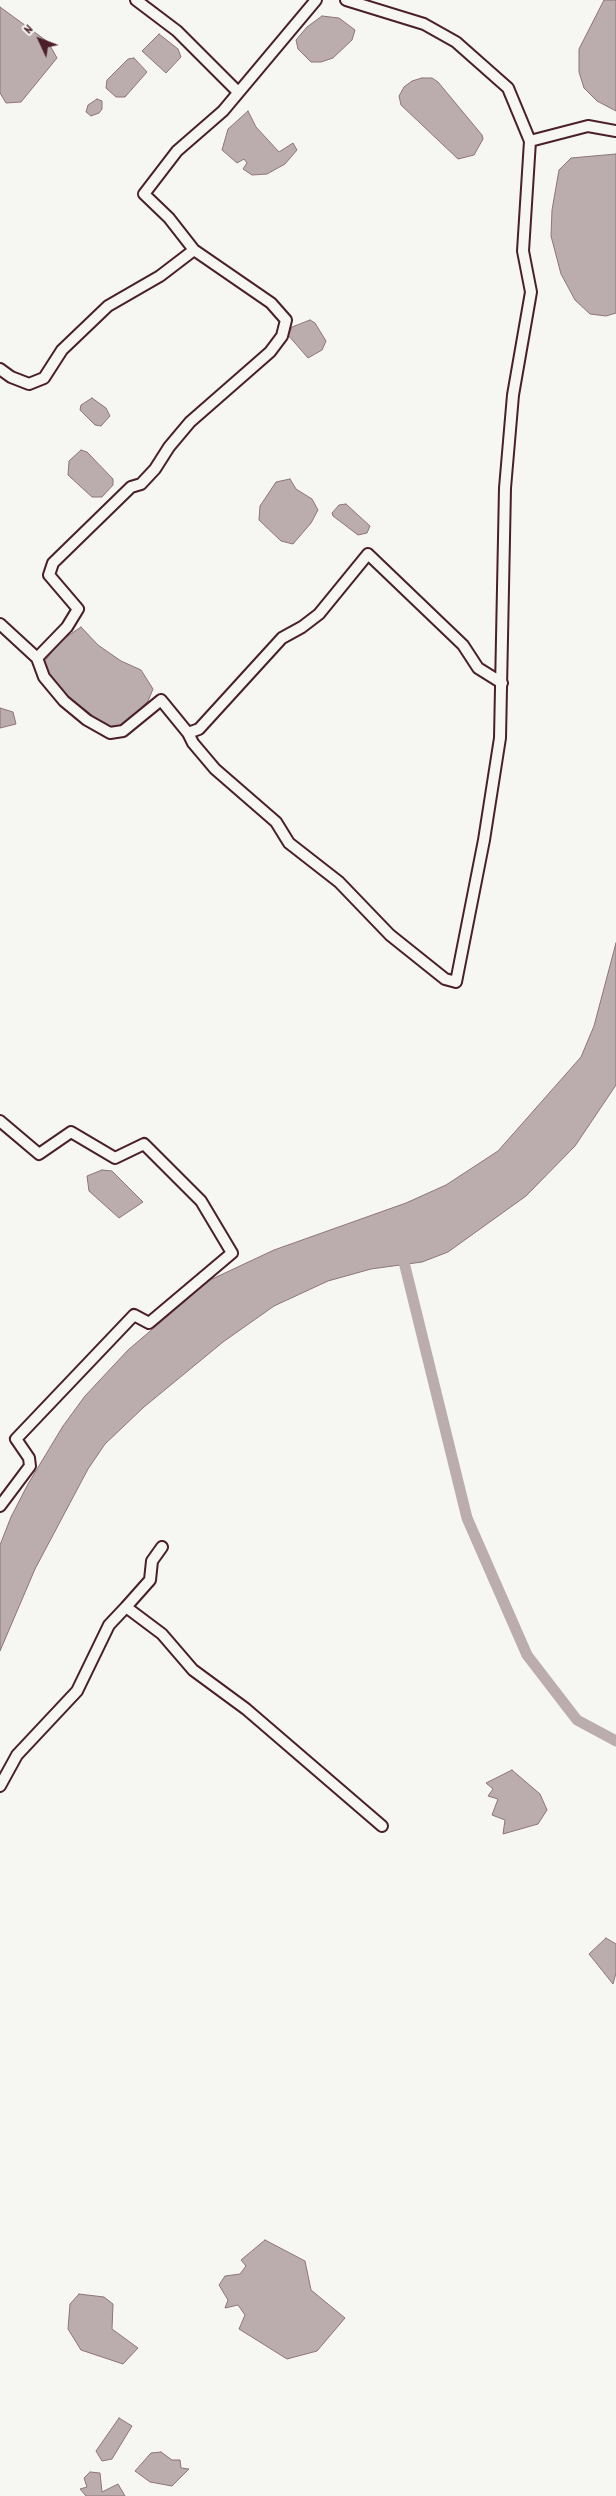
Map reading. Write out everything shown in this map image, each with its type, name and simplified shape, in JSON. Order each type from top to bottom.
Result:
[{"type":"street","points":[[136,0],[178,31],[210,67],[238,92]]},
{"type":"street","points":[[37,658],[67,626],[78,608],[49,575],[53,564],[131,487],[141,484],[155,469],[169,446],[190,422],[270,352],[282,336],[286,320],[271,303],[194,250],[169,218],[144,194],[177,151],[223,111],[316,0]]},
{"type":"street","points":[[0,624],[37,658],[44,677],[64,701],[87,720],[110,733],[123,731],[160,700],[215,769],[276,822],[289,843],[339,882],[390,936],[445,979],[456,982],[484,840],[500,738],[506,488],[513,395],[531,292],[523,251],[530,141],[508,88],[456,42],[424,24],[346,0]]},
{"type":"street","points":[[530,141],[588,126],[616,131]]},
{"type":"street","points":[[0,370],[11,377],[29,384],[44,378],[62,350],[108,306],[160,276],[194,250]]},
{"type":"street","points":[[188,733],[199,729],[282,638],[302,627],[319,614],[368,554],[463,645],[478,668],[502,682]]},
{"type":"street","points":[[0,1121],[39,1154],[71,1132],[115,1158],[144,1144],[201,1200],[232,1253],[149,1323],[134,1314],[16,1439],[29,1458],[30,1466],[0,1506]]},
{"type":"street","points":[[0,1786],[17,1755],[77,1691],[109,1625],[150,1580],[152,1561],[162,1547]]},
{"type":"street","points":[[126,1607],[162,1634],[193,1670],[246,1709],[382,1826]]},
{"type":"shaded area","points":[[604,0],[616,0],[616,111],[597,101],[584,88],[579,72],[579,49]]},
{"type":"shaded area","points":[[0,7],[48,42],[57,58],[21,102],[6,103],[0,93]]},
{"type":"shaded area","points":[[322,16],[339,18],[355,30],[352,40],[333,58],[321,62],[311,62],[298,49],[296,40],[307,27]]},
{"type":"shaded area","points":[[159,34],[178,49],[181,57],[166,73],[142,51]]},
{"type":"shaded area","points":[[134,58],[147,72],[125,97],[116,97],[106,88],[107,80],[128,59]]},
{"type":"shaded area","points":[[432,78],[438,82],[482,135],[483,139],[474,155],[458,159],[401,105],[399,96],[404,87],[412,81]]},
{"type":"shaded area","points":[[97,99],[102,101],[102,109],[99,113],[91,116],[86,112],[88,105]]},
{"type":"shaded area","points":[[248,111],[256,127],[279,152],[293,143],[297,150],[285,164],[267,174],[252,175],[243,169],[247,163],[244,159],[237,163],[222,150],[228,129]]},
{"type":"shaded area","points":[[616,154],[616,313],[606,316],[590,314],[575,300],[561,274],[551,236],[552,210],[559,170],[571,158]]},
{"type":"shaded area","points":[[310,320],[315,323],[326,341],[322,350],[308,358],[288,335],[292,327]]},
{"type":"shaded area","points":[[92,398],[106,408],[110,416],[101,426],[95,425],[80,410],[81,405]]},
{"type":"shaded area","points":[[81,450],[87,452],[113,479],[113,485],[102,497],[92,497],[68,475],[69,461]]},
{"type":"shaded area","points":[[290,479],[296,489],[312,499],[318,510],[311,523],[293,544],[281,541],[259,520],[260,506],[276,482]]},
{"type":"shaded area","points":[[346,504],[370,526],[367,533],[358,535],[333,516],[332,513],[339,505]]},
{"type":"shaded area","points":[[81,627],[98,645],[121,661],[141,670],[153,689],[148,701],[118,730],[98,722],[91,714],[53,685],[43,663],[62,640]]},
{"type":"shaded area","points":[[0,708],[13,712],[16,724],[0,728]]},
{"type":"shaded area","points":[[616,943],[616,1085],[575,1146],[526,1196],[448,1252],[422,1262],[371,1269],[328,1281],[274,1306],[223,1342],[144,1407],[105,1444],[88,1469],[35,1569],[0,1651],[0,1545],[11,1517],[28,1484],[63,1426],[85,1396],[128,1350],[210,1280],[274,1250],[406,1203],[446,1185],[498,1151],[581,1057],[594,1026]]},
{"type":"shaded area","points":[[102,1170],[112,1171],[143,1202],[119,1218],[89,1191],[87,1176]]},
{"type":"shaded area","points":[[512,1770],[540,1794],[547,1810],[538,1824],[503,1834],[505,1820],[492,1815],[498,1799],[488,1796],[493,1789],[486,1783]]},
{"type":"shaded area","points":[[606,1938],[616,1944],[616,1973],[613,1984],[589,1954]]},
{"type":"shaded area","points":[[265,2240],[305,2261],[311,2290],[345,2318],[317,2351],[287,2359],[239,2329],[245,2315],[238,2305],[225,2308],[228,2300],[219,2285],[225,2276],[240,2274],[246,2266],[241,2260]]},
{"type":"shaded area","points":[[79,2294],[104,2297],[113,2304],[112,2329],[138,2348],[123,2364],[81,2350],[68,2329],[70,2304]]},
{"type":"shaded area","points":[[119,2418],[132,2426],[112,2459],[102,2461],[96,2451]]},
{"type":"shaded area","points":[[161,2452],[172,2460],[180,2460],[181,2468],[189,2469],[172,2486],[150,2482],[135,2471],[151,2453]]},
{"type":"shaded area","points":[[90,2472],[100,2473],[102,2492],[118,2484],[125,2496],[86,2496],[80,2489],[87,2487],[84,2478]]},
{"type":"waterway","points":[[402,1254],[467,1518],[527,1655],[577,1720],[616,1741]]}]
